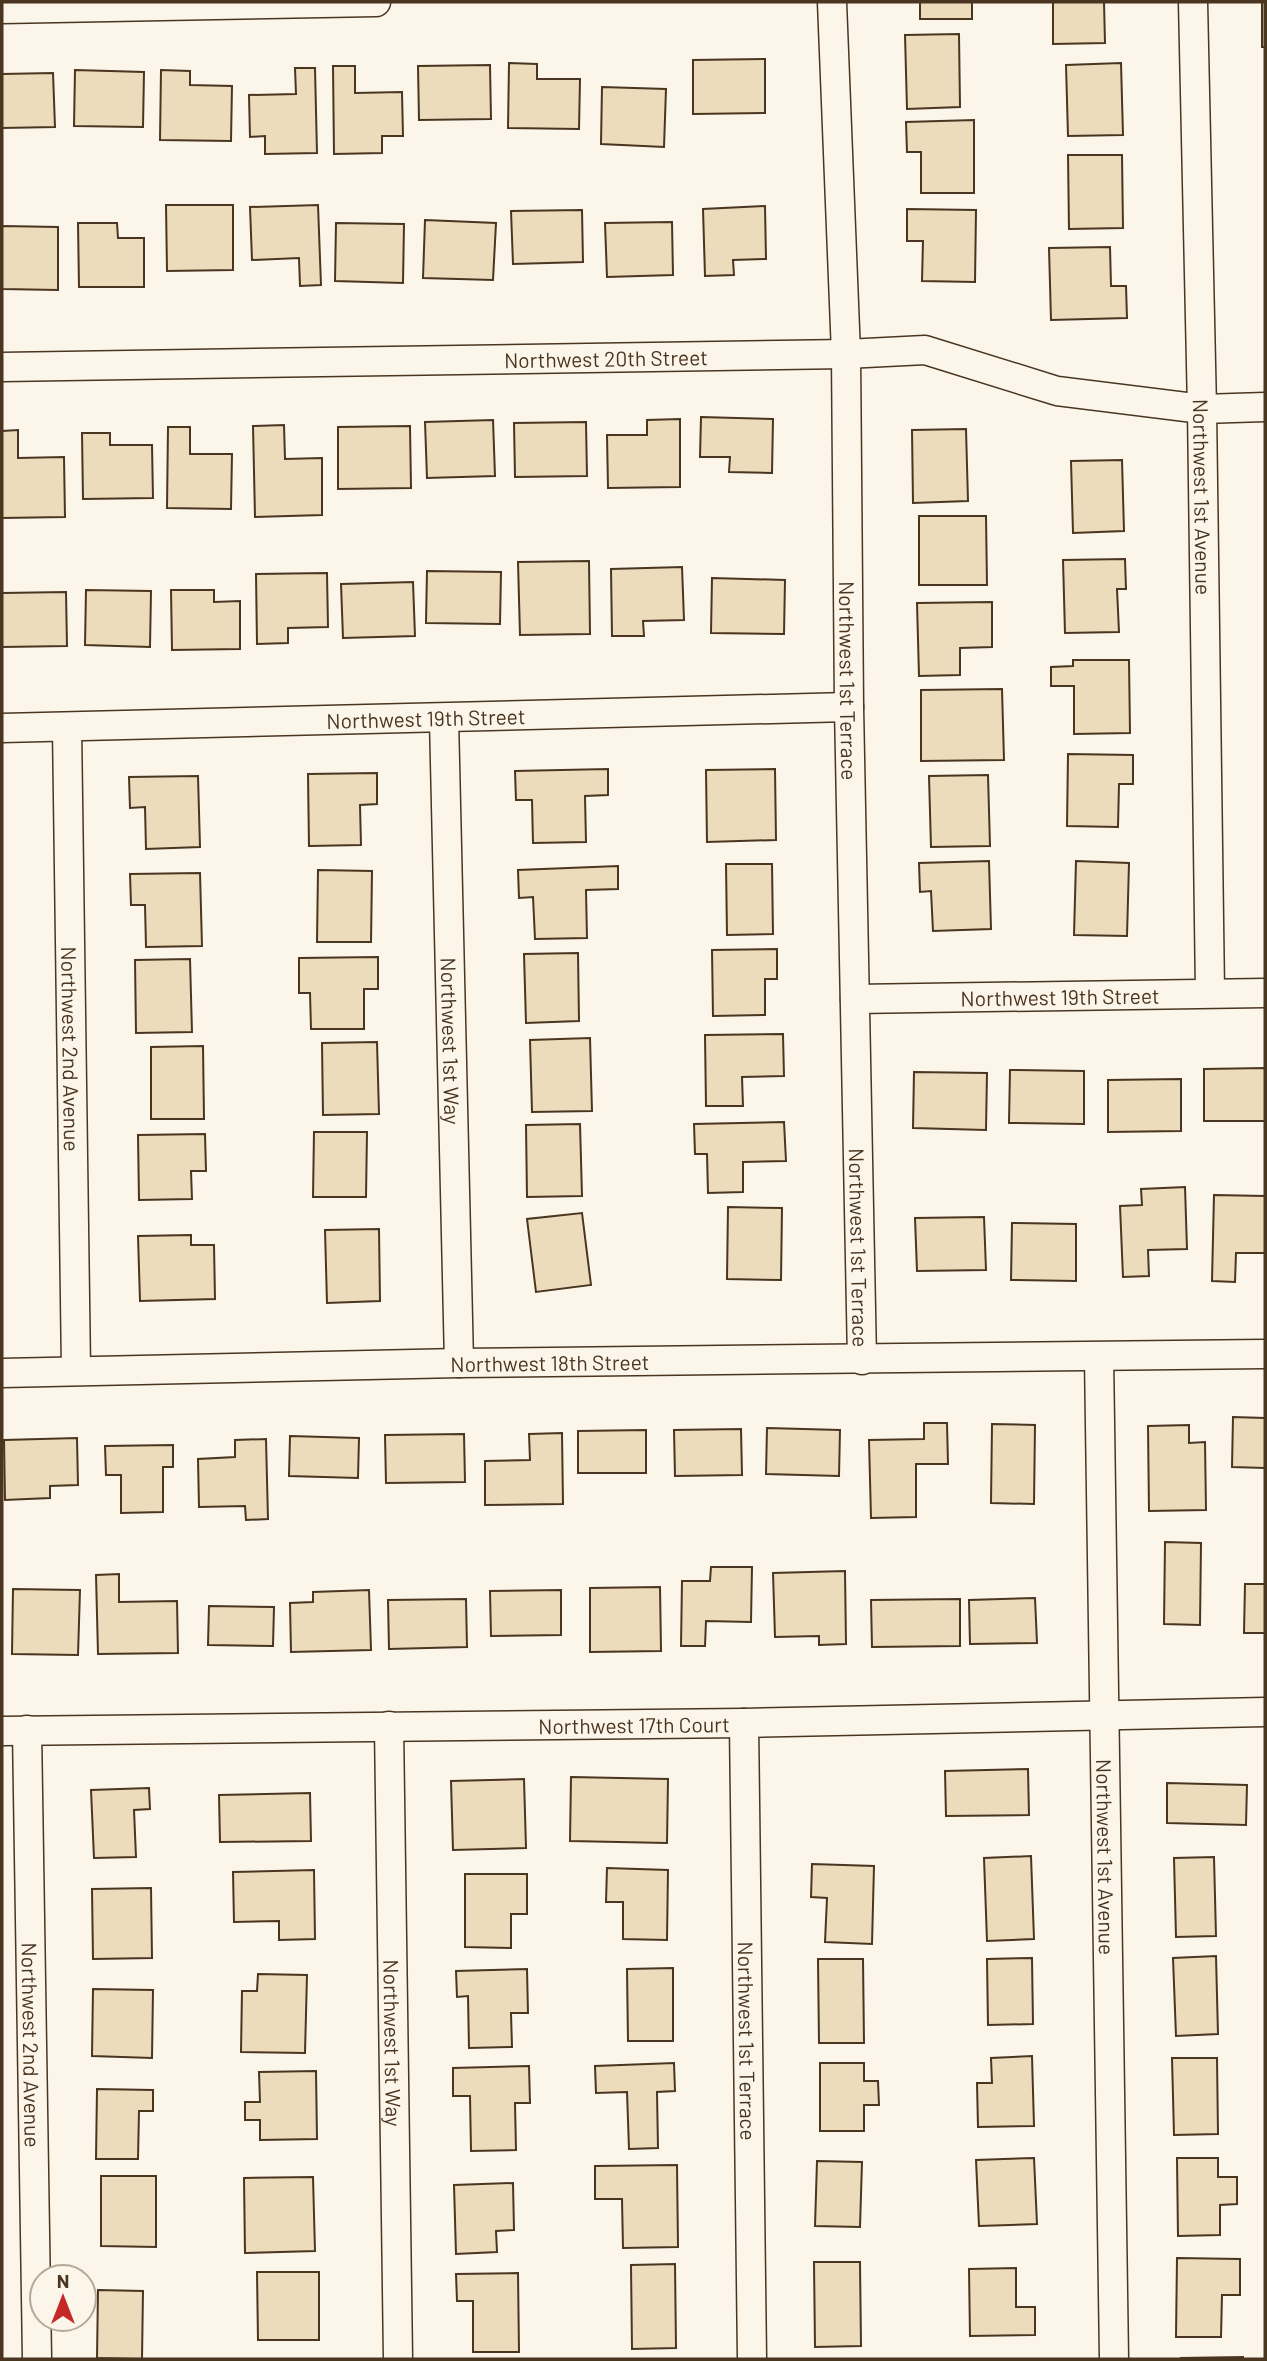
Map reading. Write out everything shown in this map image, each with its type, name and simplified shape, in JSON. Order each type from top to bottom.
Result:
[{"type":"street","points":[[2,9],[376,2]]},
{"type":"street","name":"Northwest 1st Terrace","points":[[832,2],[846,354],[849,707],[862,1360]]},
{"type":"street","name":"Northwest 1st Avenue","points":[[1193,2],[1210,993]]},
{"type":"street","name":"Northwest 20th Street","points":[[2,367],[846,354],[925,350],[1057,391],[1202,409],[1265,407]]},
{"type":"street","name":"Northwest 19th Street","points":[[2,728],[849,707]]},
{"type":"street","name":"Northwest 1st Way","points":[[444,719],[459,1363]]},
{"type":"street","name":"Northwest 2nd Avenue","points":[[67,727],[76,1370]]},
{"type":"street","name":"Northwest 19th Street","points":[[855,999],[1265,993]]},
{"type":"street","name":"Northwest 18th Street","points":[[2,1373],[459,1363],[1265,1354]]},
{"type":"street","name":"Northwest 1st Avenue","points":[[1098,1357],[1102,1682],[1106,1716],[1114,2359]]},
{"type":"street","name":"Northwest 17th Court","points":[[14,1731],[744,1723],[1265,1712]]},
{"type":"street","name":"Northwest 1st Terrace","points":[[744,1723],[752,2359]]},
{"type":"street","name":"Northwest 1st Way","points":[[389,1726],[397,2359]]},
{"type":"street","name":"Northwest 2nd Avenue","points":[[14,1731],[37,2359]]},
{"type":"building","points":[[920,2],[972,2],[972,19],[920,19]]},
{"type":"building","points":[[1053,2],[1104,2],[1105,43],[1053,44]]},
{"type":"building","points":[[1262,2],[1265,2],[1265,47],[1262,47]]},
{"type":"building","points":[[959,34],[960,107],[907,109],[905,35]]},
{"type":"building","points":[[765,59],[765,113],[693,114],[693,60]]},
{"type":"building","points":[[509,63],[537,64],[537,79],[580,79],[579,129],[508,128]]},
{"type":"building","points":[[1121,63],[1123,135],[1068,136],[1066,65]]},
{"type":"building","points":[[490,65],[491,119],[419,120],[418,66]]},
{"type":"building","points":[[333,66],[355,66],[355,93],[402,92],[403,136],[382,136],[382,153],[334,154]]},
{"type":"building","points":[[295,68],[315,68],[317,153],[265,154],[265,136],[250,137],[249,95],[296,94]]},
{"type":"building","points":[[75,70],[144,72],[143,127],[74,126]]},
{"type":"building","points":[[161,70],[190,71],[190,85],[232,86],[231,141],[160,140]]},
{"type":"building","points":[[53,73],[55,127],[2,128],[2,74]]},
{"type":"building","points":[[602,87],[666,89],[664,147],[601,144]]},
{"type":"building","points":[[974,120],[974,193],[921,193],[921,152],[907,152],[906,122]]},
{"type":"building","points":[[1068,155],[1122,155],[1123,228],[1069,229]]},
{"type":"building","points":[[166,205],[233,205],[233,270],[167,271]]},
{"type":"building","points":[[318,205],[321,285],[300,286],[299,258],[252,260],[250,207]]},
{"type":"building","points":[[765,206],[766,259],[733,260],[734,275],[705,276],[703,209]]},
{"type":"building","points":[[907,209],[976,210],[975,282],[922,281],[923,241],[907,241]]},
{"type":"building","points":[[582,210],[583,262],[513,264],[511,211]]},
{"type":"building","points":[[425,220],[496,223],[493,280],[423,278]]},
{"type":"building","points":[[672,222],[673,275],[607,277],[605,223]]},
{"type":"building","points":[[78,223],[117,223],[118,238],[144,238],[144,287],[79,287]]},
{"type":"building","points":[[336,223],[404,224],[403,283],[335,281]]},
{"type":"building","points":[[2,226],[58,227],[58,290],[2,289]]},
{"type":"building","points":[[1110,247],[1111,286],[1126,286],[1127,318],[1051,320],[1049,248]]},
{"type":"building","points":[[701,417],[773,419],[772,473],[729,472],[730,457],[700,457]]},
{"type":"building","points":[[680,419],[680,487],[608,488],[607,435],[647,435],[647,420]]},
{"type":"building","points":[[493,420],[495,476],[427,478],[425,422]]},
{"type":"building","points":[[586,422],[587,476],[515,477],[514,423]]},
{"type":"building","points":[[284,425],[285,459],[322,458],[322,515],[255,517],[253,426]]},
{"type":"building","points":[[410,426],[411,488],[338,489],[338,427]]},
{"type":"building","points":[[168,427],[190,427],[190,454],[232,454],[231,509],[167,508]]},
{"type":"building","points":[[966,429],[968,501],[913,503],[912,430]]},
{"type":"building","points":[[18,430],[18,458],[64,457],[65,517],[2,518],[2,431]]},
{"type":"building","points":[[82,433],[110,433],[110,445],[152,445],[153,498],[83,499]]},
{"type":"building","points":[[1122,460],[1124,531],[1073,533],[1071,461]]},
{"type":"building","points":[[919,516],[986,516],[987,585],[919,585]]},
{"type":"building","points":[[1125,559],[1126,589],[1117,589],[1119,632],[1065,633],[1063,560]]},
{"type":"building","points":[[589,561],[590,634],[520,635],[518,562]]},
{"type":"building","points":[[682,567],[684,620],[643,621],[644,636],[612,636],[611,569]]},
{"type":"building","points":[[427,571],[501,572],[500,624],[426,623]]},
{"type":"building","points":[[327,573],[328,627],[288,628],[288,643],[257,644],[256,574]]},
{"type":"building","points":[[712,578],[785,580],[784,634],[711,633]]},
{"type":"building","points":[[413,582],[415,636],[343,638],[341,584]]},
{"type":"building","points":[[86,590],[151,591],[150,647],[85,645]]},
{"type":"building","points":[[171,590],[214,590],[214,602],[240,601],[240,649],[172,650]]},
{"type":"building","points":[[66,592],[67,646],[2,647],[2,593]]},
{"type":"building","points":[[992,602],[992,647],[960,648],[960,675],[919,676],[917,603]]},
{"type":"building","points":[[1073,660],[1129,660],[1130,733],[1074,734],[1074,686],[1051,686],[1051,667],[1073,666]]},
{"type":"building","points":[[1002,689],[1004,760],[921,761],[921,690]]},
{"type":"building","points":[[1068,754],[1133,755],[1133,784],[1119,784],[1118,827],[1067,826]]},
{"type":"building","points":[[608,769],[608,795],[585,796],[586,842],[533,843],[532,800],[516,800],[515,771]]},
{"type":"building","points":[[775,769],[776,840],[707,842],[706,770]]},
{"type":"building","points":[[377,773],[377,804],[360,805],[361,845],[309,846],[308,774]]},
{"type":"building","points":[[988,775],[990,846],[931,847],[929,776]]},
{"type":"building","points":[[198,776],[200,847],[146,849],[145,807],[130,808],[129,777]]},
{"type":"building","points":[[989,861],[991,929],[933,931],[931,891],[920,892],[919,863]]},
{"type":"building","points":[[1076,861],[1129,863],[1127,936],[1074,935]]},
{"type":"building","points":[[726,864],[772,864],[773,934],[727,935]]},
{"type":"building","points":[[618,866],[618,889],[586,890],[587,938],[535,939],[533,897],[519,898],[518,870]]},
{"type":"building","points":[[318,870],[372,871],[371,942],[317,942]]},
{"type":"building","points":[[200,873],[202,946],[146,947],[145,905],[131,905],[130,874]]},
{"type":"building","points":[[777,949],[777,979],[765,979],[765,1015],[713,1016],[712,950]]},
{"type":"building","points":[[578,953],[579,1021],[526,1023],[524,954]]},
{"type":"building","points":[[378,957],[378,989],[364,989],[364,1029],[311,1029],[310,993],[299,993],[299,958]]},
{"type":"building","points":[[190,959],[192,1032],[136,1033],[135,960]]},
{"type":"building","points":[[783,1034],[784,1076],[742,1077],[743,1106],[706,1106],[705,1035]]},
{"type":"building","points":[[590,1038],[592,1111],[532,1112],[530,1040]]},
{"type":"building","points":[[377,1042],[379,1114],[323,1115],[322,1043]]},
{"type":"building","points":[[203,1046],[204,1119],[151,1119],[151,1047]]},
{"type":"building","points":[[1265,1068],[1265,1121],[1204,1121],[1204,1069]]},
{"type":"building","points":[[1010,1070],[1084,1071],[1084,1124],[1009,1123]]},
{"type":"building","points":[[914,1072],[987,1073],[986,1130],[913,1128]]},
{"type":"building","points":[[1181,1079],[1181,1131],[1108,1132],[1108,1080]]},
{"type":"building","points":[[784,1122],[786,1161],[743,1162],[743,1192],[708,1193],[707,1154],[695,1154],[694,1124]]},
{"type":"building","points":[[580,1124],[582,1196],[527,1197],[526,1125]]},
{"type":"building","points":[[314,1132],[367,1132],[366,1197],[313,1197]]},
{"type":"building","points":[[205,1134],[206,1171],[191,1171],[192,1199],[139,1200],[138,1135]]},
{"type":"building","points":[[1185,1187],[1187,1249],[1148,1250],[1149,1276],[1123,1277],[1120,1206],[1142,1205],[1141,1189]]},
{"type":"building","points":[[1214,1195],[1265,1196],[1265,1253],[1236,1253],[1235,1282],[1212,1281]]},
{"type":"building","points":[[728,1207],[782,1208],[781,1280],[727,1279]]},
{"type":"building","points":[[582,1213],[591,1285],[536,1292],[527,1219]]},
{"type":"building","points":[[984,1217],[986,1270],[917,1271],[915,1218]]},
{"type":"building","points":[[1012,1223],[1076,1224],[1076,1281],[1011,1280]]},
{"type":"building","points":[[379,1229],[380,1301],[327,1303],[325,1230]]},
{"type":"building","points":[[191,1235],[191,1245],[214,1245],[215,1299],[140,1301],[138,1236]]},
{"type":"building","points":[[1233,1417],[1265,1418],[1265,1468],[1232,1467]]},
{"type":"building","points":[[924,1423],[947,1423],[948,1464],[916,1464],[916,1517],[871,1518],[869,1440],[924,1439]]},
{"type":"building","points":[[992,1424],[1035,1425],[1034,1504],[991,1503]]},
{"type":"building","points":[[1189,1425],[1189,1443],[1205,1442],[1206,1510],[1149,1511],[1148,1426]]},
{"type":"building","points":[[767,1428],[840,1430],[839,1476],[766,1474]]},
{"type":"building","points":[[741,1429],[742,1475],[675,1476],[674,1430]]},
{"type":"building","points":[[646,1430],[646,1473],[578,1473],[578,1431]]},
{"type":"building","points":[[562,1433],[563,1504],[485,1505],[485,1461],[530,1460],[529,1434]]},
{"type":"building","points":[[464,1434],[465,1482],[386,1483],[385,1435]]},
{"type":"building","points":[[290,1436],[359,1438],[358,1478],[289,1476]]},
{"type":"building","points":[[77,1438],[78,1485],[50,1486],[50,1498],[5,1500],[4,1440]]},
{"type":"building","points":[[266,1439],[268,1519],[246,1520],[245,1506],[199,1507],[198,1459],[235,1457],[235,1440]]},
{"type":"building","points":[[173,1445],[173,1467],[163,1467],[163,1512],[121,1513],[121,1475],[106,1475],[105,1446]]},
{"type":"building","points":[[1165,1542],[1201,1543],[1200,1625],[1164,1624]]},
{"type":"building","points":[[711,1567],[752,1567],[751,1622],[706,1621],[705,1646],[681,1646],[682,1581],[710,1581]]},
{"type":"building","points":[[845,1571],[846,1644],[819,1645],[819,1636],[775,1637],[773,1573]]},
{"type":"building","points":[[119,1574],[119,1602],[177,1601],[178,1653],[98,1654],[96,1575]]},
{"type":"building","points":[[1245,1584],[1265,1584],[1265,1633],[1244,1633]]},
{"type":"building","points":[[660,1587],[661,1651],[590,1652],[590,1588]]},
{"type":"building","points":[[13,1589],[80,1590],[78,1655],[12,1654]]},
{"type":"building","points":[[369,1590],[371,1650],[291,1652],[290,1603],[313,1602],[313,1592]]},
{"type":"building","points":[[561,1590],[561,1635],[491,1636],[490,1591]]},
{"type":"building","points":[[1035,1598],[1037,1643],[970,1644],[969,1600]]},
{"type":"building","points":[[466,1599],[467,1647],[389,1649],[388,1600]]},
{"type":"building","points":[[960,1599],[960,1646],[872,1647],[871,1600]]},
{"type":"building","points":[[209,1606],[274,1607],[273,1646],[208,1645]]},
{"type":"building","points":[[1028,1769],[1029,1815],[946,1816],[945,1771]]},
{"type":"building","points":[[571,1777],[668,1779],[667,1843],[570,1841]]},
{"type":"building","points":[[524,1779],[526,1848],[453,1850],[451,1781]]},
{"type":"building","points":[[1167,1783],[1247,1785],[1246,1825],[1167,1823]]},
{"type":"building","points":[[149,1788],[150,1809],[134,1810],[136,1857],[94,1858],[91,1790]]},
{"type":"building","points":[[310,1793],[311,1841],[220,1842],[219,1795]]},
{"type":"building","points":[[1031,1856],[1034,1939],[987,1941],[984,1858]]},
{"type":"building","points":[[1214,1857],[1216,1936],[1176,1937],[1174,1858]]},
{"type":"building","points":[[812,1864],[874,1866],[872,1944],[825,1942],[827,1898],[811,1897]]},
{"type":"building","points":[[607,1868],[668,1870],[667,1940],[623,1939],[623,1902],[606,1902]]},
{"type":"building","points":[[314,1870],[315,1939],[279,1940],[279,1921],[234,1922],[233,1872]]},
{"type":"building","points":[[465,1874],[527,1874],[527,1914],[511,1914],[511,1948],[465,1947]]},
{"type":"building","points":[[151,1888],[152,1958],[93,1959],[92,1889]]},
{"type":"building","points":[[1216,1956],[1218,2034],[1176,2036],[1173,1958]]},
{"type":"building","points":[[1032,1958],[1033,2024],[988,2025],[987,1959]]},
{"type":"building","points":[[818,1959],[863,1959],[864,2043],[819,2043]]},
{"type":"building","points":[[673,1968],[673,2041],[628,2041],[627,1969]]},
{"type":"building","points":[[527,1969],[528,2013],[511,2013],[512,2047],[469,2048],[468,1996],[457,1997],[456,1971]]},
{"type":"building","points":[[258,1974],[307,1975],[305,2053],[241,2052],[242,1991],[257,1991]]},
{"type":"building","points":[[93,1989],[153,1990],[152,2058],[92,2056]]},
{"type":"building","points":[[1032,2056],[1034,2126],[978,2127],[977,2083],[992,2083],[991,2058]]},
{"type":"building","points":[[1172,2058],[1217,2058],[1218,2134],[1174,2135]]},
{"type":"building","points":[[674,2063],[675,2091],[657,2092],[658,2148],[629,2149],[627,2092],[596,2093],[595,2066]]},
{"type":"building","points":[[820,2063],[864,2063],[864,2081],[878,2081],[879,2105],[864,2105],[864,2131],[820,2131]]},
{"type":"building","points":[[529,2066],[530,2103],[515,2103],[516,2150],[471,2151],[470,2096],[453,2096],[453,2068]]},
{"type":"building","points":[[316,2071],[317,2139],[260,2140],[260,2120],[245,2120],[245,2102],[260,2102],[259,2072]]},
{"type":"building","points":[[97,2089],[153,2090],[153,2111],[139,2111],[138,2159],[96,2159]]},
{"type":"building","points":[[1034,2158],[1037,2224],[979,2226],[976,2160]]},
{"type":"building","points":[[1177,2158],[1218,2158],[1218,2177],[1237,2177],[1237,2204],[1220,2205],[1220,2235],[1178,2236]]},
{"type":"building","points":[[817,2161],[862,2162],[860,2227],[815,2226]]},
{"type":"building","points":[[677,2165],[678,2247],[623,2248],[622,2199],[595,2199],[595,2166]]},
{"type":"building","points":[[101,2176],[156,2176],[156,2247],[101,2246]]},
{"type":"building","points":[[313,2177],[315,2251],[245,2253],[244,2178]]},
{"type":"building","points":[[513,2183],[514,2230],[496,2231],[497,2252],[456,2254],[454,2185]]},
{"type":"building","points":[[1177,2258],[1240,2259],[1240,2295],[1222,2295],[1221,2337],[1176,2337]]},
{"type":"building","points":[[814,2262],[860,2262],[861,2346],[815,2347]]},
{"type":"building","points":[[675,2264],[676,2348],[632,2349],[631,2265]]},
{"type":"building","points":[[1016,2268],[1016,2307],[1035,2307],[1035,2335],[970,2336],[969,2269]]},
{"type":"building","points":[[257,2272],[319,2272],[319,2340],[258,2340]]},
{"type":"building","points":[[518,2273],[519,2352],[473,2352],[473,2301],[457,2301],[456,2274]]},
{"type":"building","points":[[98,2290],[143,2291],[142,2359],[97,2358]]},
{"type":"building","points":[[1181,2358],[1243,2359],[1181,2359]]}]
